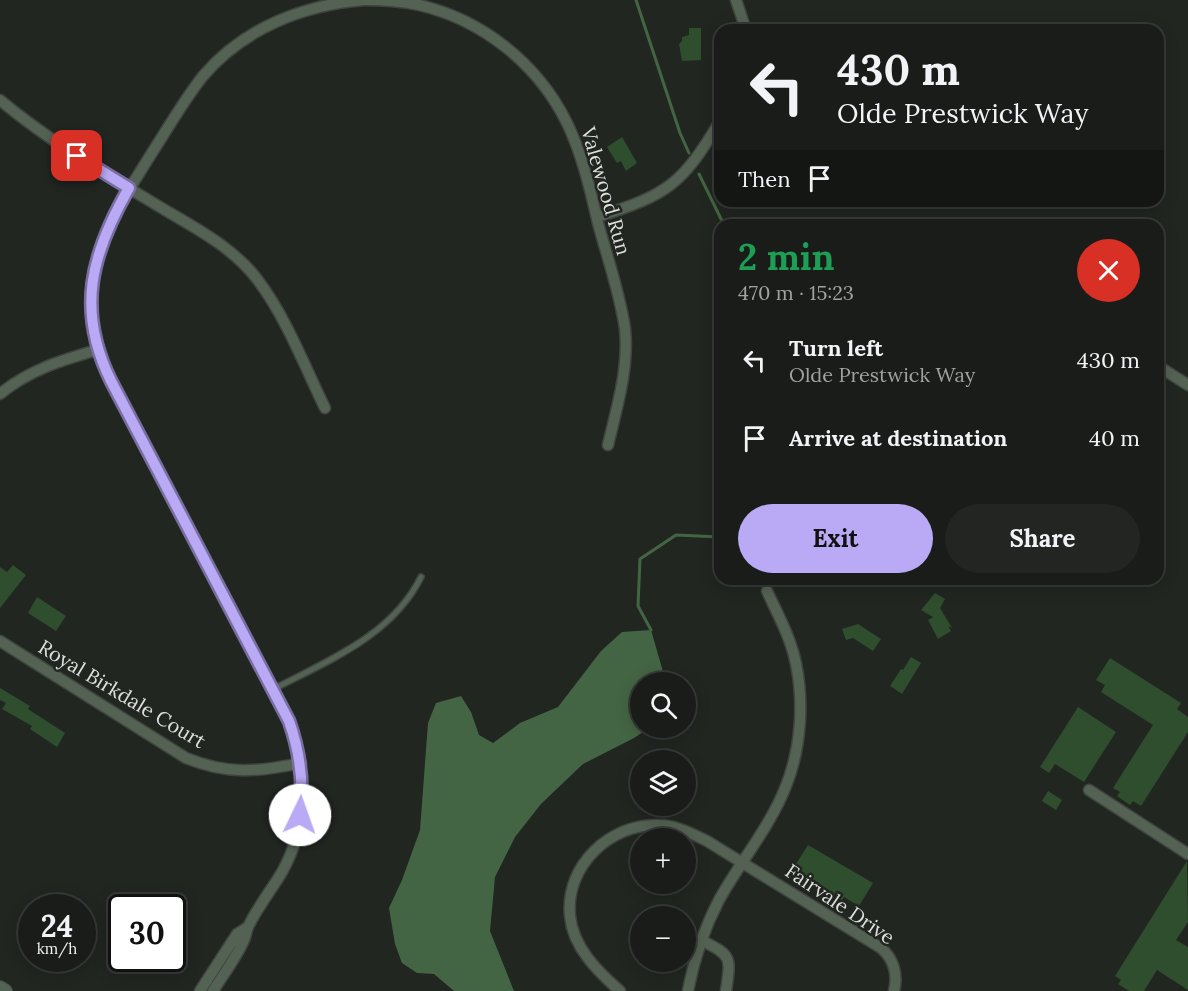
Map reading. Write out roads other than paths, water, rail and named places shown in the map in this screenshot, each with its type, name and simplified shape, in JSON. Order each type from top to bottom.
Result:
[{"type":"street","name":"Valewood Run","points":[[213,991],[244,940],[248,927],[270,893],[293,848],[302,803],[300,763],[289,721],[111,381],[98,350],[91,301],[95,268],[104,235],[129,188],[188,96],[224,55],[248,37],[295,14],[318,6],[364,0],[409,3],[442,11],[486,32],[517,56],[546,88],[568,124],[577,147],[621,309],[625,337],[625,365],[608,445]]},
{"type":"street","points":[[736,0],[744,24]]},
{"type":"street","points":[[0,100],[42,134],[231,252],[257,279],[280,315],[325,408]]},
{"type":"street","points":[[597,217],[653,197],[678,180],[700,154],[714,131]]},
{"type":"street","points":[[0,394],[26,375],[43,367],[98,350]]},
{"type":"street","points":[[1164,370],[1188,385]]},
{"type":"street","points":[[688,991],[701,940],[720,899],[770,818],[786,785],[797,742],[801,710],[796,662],[788,635],[767,591]]},
{"type":"street","name":"Royal Birkdale Court","points":[[0,641],[169,748],[207,766],[228,771],[249,771],[300,763]]},
{"type":"street","points":[[1089,790],[1188,854]]},
{"type":"street","name":"Fairvale Drive","points":[[620,991],[589,960],[577,939],[570,916],[570,898],[575,882],[589,855],[600,845],[628,830],[660,825],[689,832],[743,862],[886,953],[895,971],[894,991]]},
{"type":"street","name":"Valewood Run","points":[[200,991],[237,934],[248,927]]},
{"type":"street","points":[[701,940],[720,950],[729,960],[726,991]]},
{"type":"street","points":[[0,988],[5,991]]},
{"type":"lane","points":[[272,690],[373,635],[406,600],[421,577]]},
{"type":"waterway","points":[[636,0],[680,133],[689,153]]},
{"type":"waterway","points":[[699,174],[714,205]]},
{"type":"waterway","points":[[715,207],[721,219]]},
{"type":"waterway","points":[[651,630],[638,606],[640,559],[676,535],[714,537]]}]
